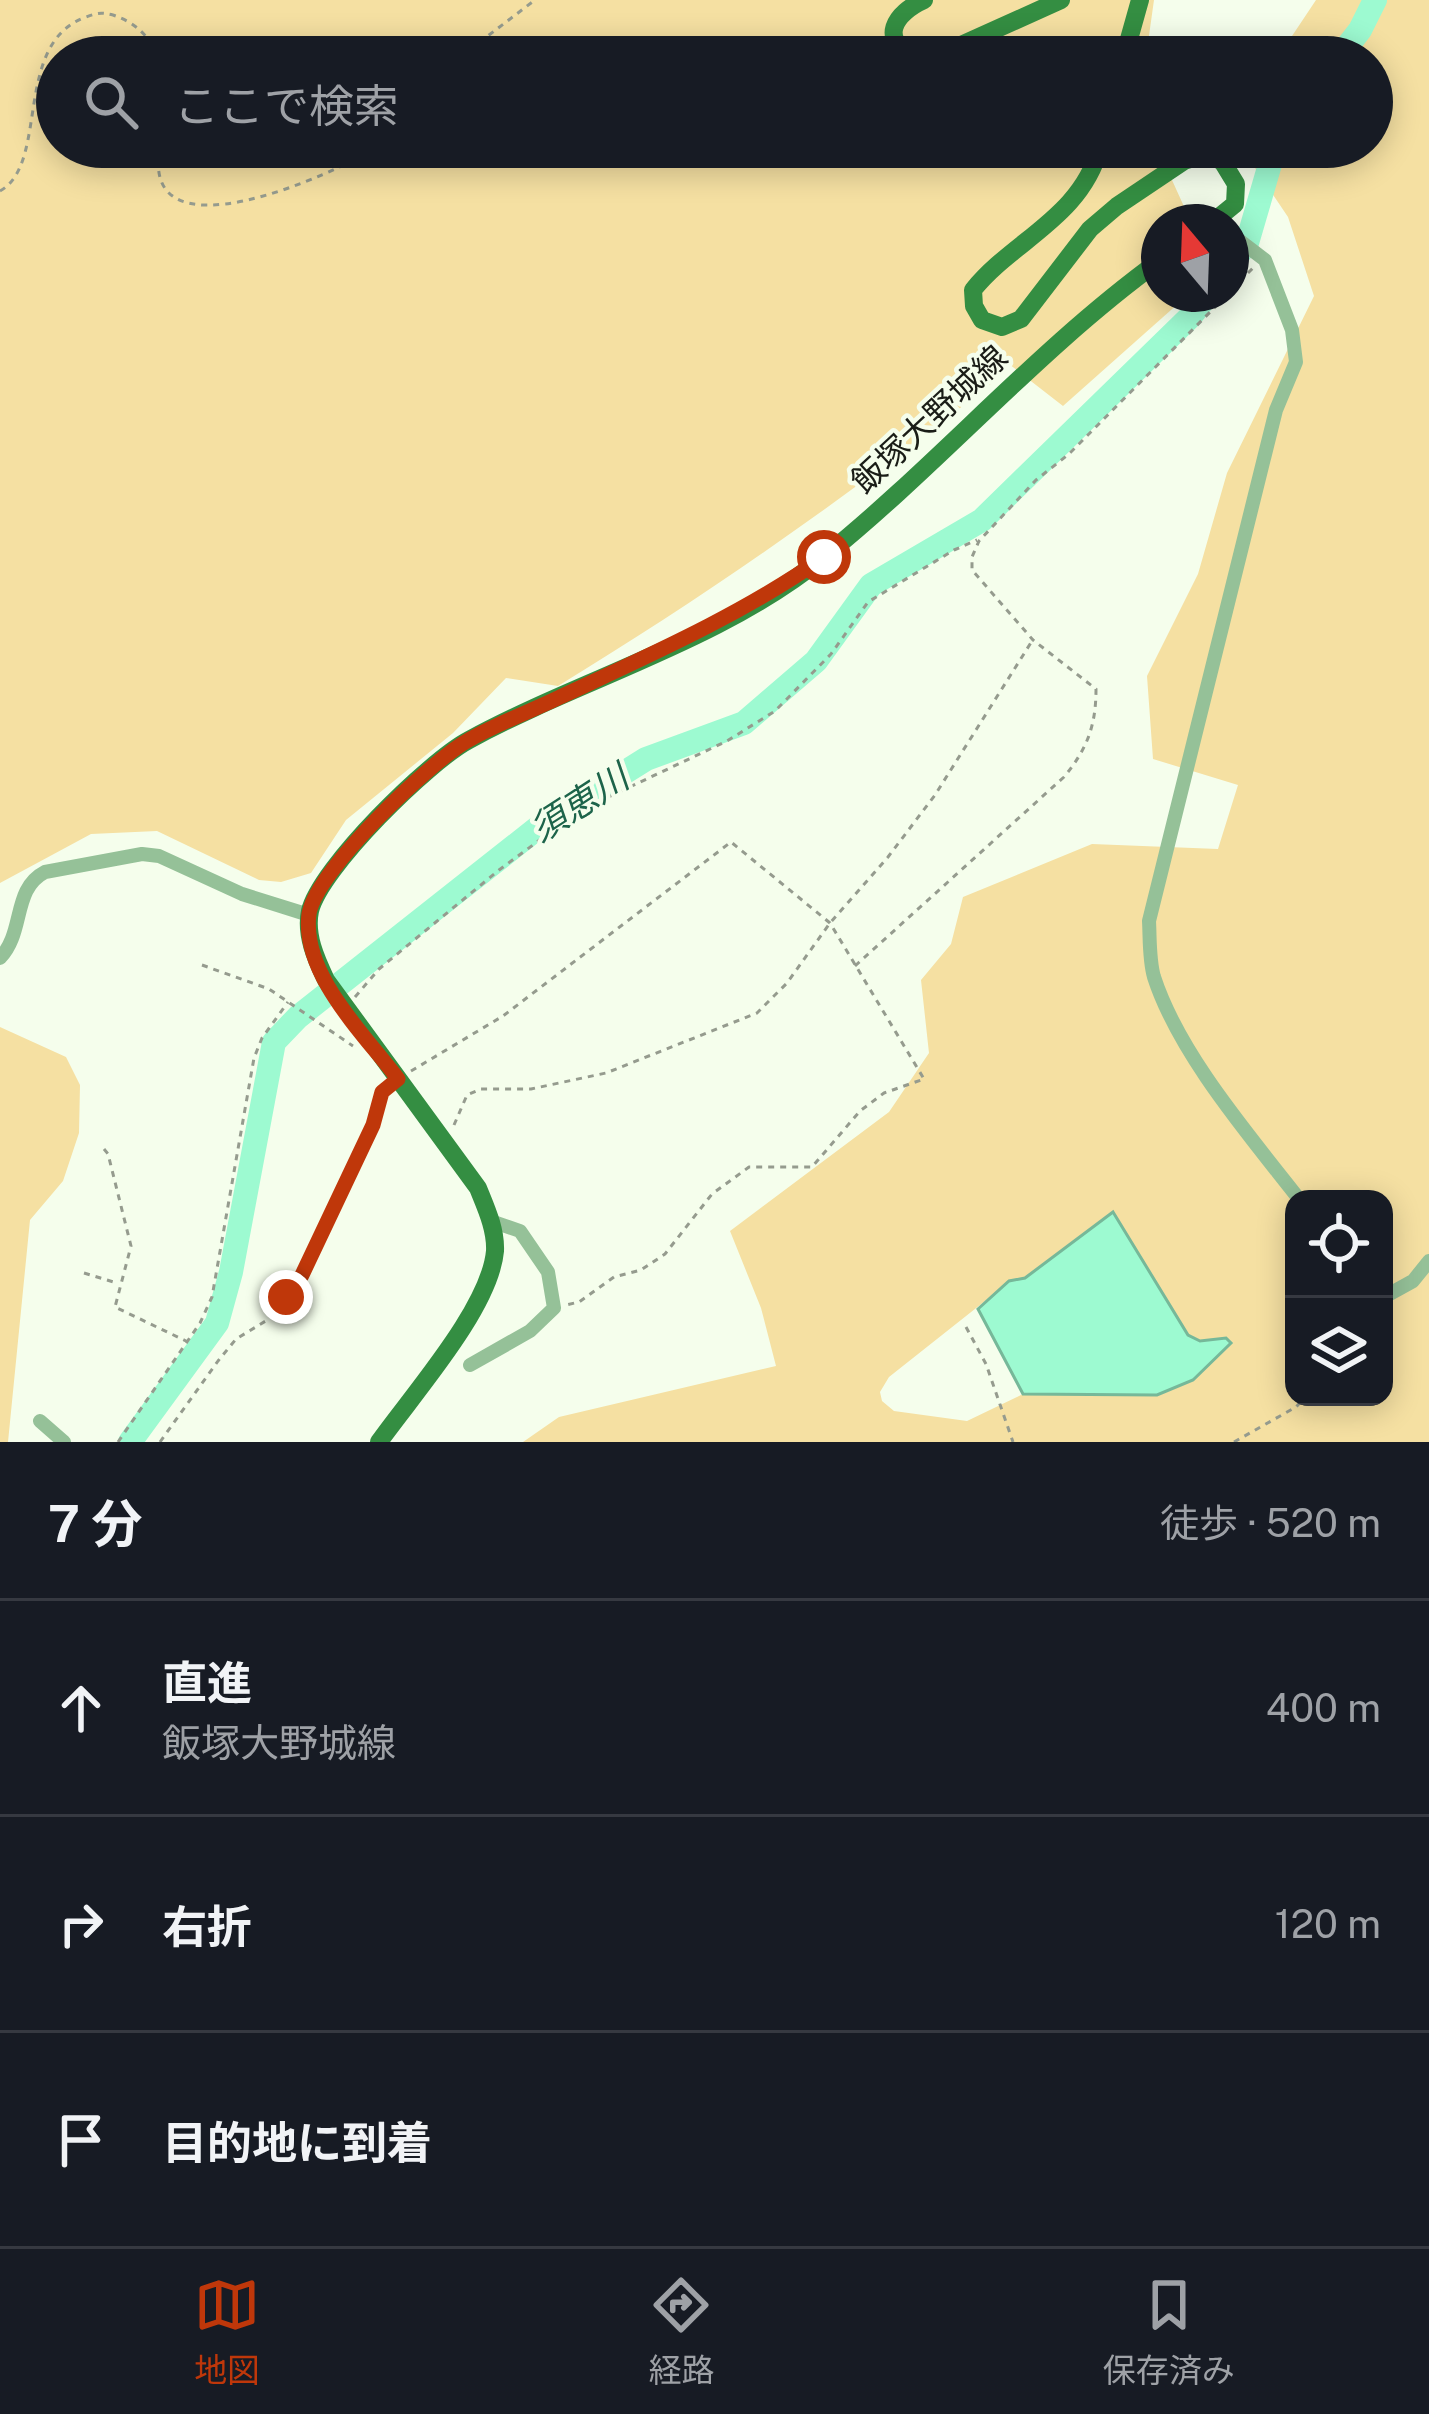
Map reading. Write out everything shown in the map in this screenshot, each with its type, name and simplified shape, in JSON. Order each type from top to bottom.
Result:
[{"type":"main road","points":[[895,36],[896,20],[903,10],[924,0]]},
{"type":"main road","points":[[981,36],[1060,0]]},
{"type":"main road","points":[[1130,36],[1140,0]]},
{"type":"main road","name":"飯塚大野城線","points":[[1089,168],[1072,200],[973,290],[974,307],[982,320],[1002,327],[1022,319],[1090,230],[1174,168]]},
{"type":"main road","name":"飯塚大野城線","points":[[1227,168],[1235,204]]},
{"type":"main road","name":"飯塚大野城線","points":[[309,915],[317,889],[344,855],[427,772],[466,741],[718,623],[784,585],[824,557],[1086,316],[1141,275]]},
{"type":"main road","points":[[309,915],[312,951],[326,980],[478,1188],[495,1248],[489,1278],[474,1309],[379,1442]]},
{"type":"street","points":[[1249,247],[1260,255],[1292,330],[1296,362],[1265,451],[1149,920],[1152,972],[1165,1006],[1219,1095],[1292,1190]]},
{"type":"street","points":[[0,958],[16,938],[25,887],[33,878],[142,854],[177,862],[242,894],[309,915]]},
{"type":"street","points":[[470,1365],[530,1331],[554,1308],[548,1272],[520,1232],[491,1221]]},
{"type":"street","points":[[1393,1292],[1413,1281],[1429,1261]]},
{"type":"street","points":[[40,1421],[64,1442]]},
{"type":"path","points":[[488,36],[535,0]]},
{"type":"path","points":[[58,36],[74,21],[101,12],[128,20],[147,36]]},
{"type":"path","points":[[0,191],[17,177],[36,93]]},
{"type":"path","points":[[160,168],[160,178],[173,195],[198,206],[239,204],[343,168]]},
{"type":"path","points":[[1249,268],[1260,255]]},
{"type":"path","points":[[855,966],[1064,777],[1086,750],[1096,689],[1033,640],[973,570],[971,557],[979,541],[1036,480],[1070,454],[1209,312]]},
{"type":"path","points":[[343,1004],[499,870],[579,811],[727,741],[776,711],[831,654],[868,602],[954,550],[979,541]]},
{"type":"path","points":[[446,1145],[467,1095],[481,1090],[531,1089],[606,1073],[757,1013],[787,983],[935,795],[1033,640]]},
{"type":"path","points":[[160,1442],[227,1350],[269,1318],[302,1275],[373,1125],[382,1092],[503,1016],[731,842],[830,923],[924,1079],[884,1093],[860,1112],[812,1167],[748,1167],[712,1195],[664,1254],[641,1270],[614,1277],[579,1302],[554,1308]]},
{"type":"path","points":[[202,965],[269,989],[356,1048],[376,1050]]},
{"type":"path","points":[[118,1442],[212,1297],[254,1058],[262,1038],[291,1004]]},
{"type":"path","points":[[104,1149],[130,1246],[114,1301],[118,1311],[186,1341]]},
{"type":"path","points":[[84,1273],[119,1284]]},
{"type":"path","points":[[967,1327],[986,1364],[1013,1442]]},
{"type":"path","points":[[1234,1442],[1297,1406]]},
{"type":"shaded area","points":[[0,0],[1154,0],[1149,36],[36,36],[36,168],[1167,168],[1183,204],[1141,204],[1141,312],[1169,312],[1063,406],[987,347],[992,383],[780,541],[558,686],[506,678],[453,733],[346,820],[311,873],[281,882],[259,880],[157,831],[91,834],[0,883]]},
{"type":"shaded area","points":[[1316,0],[1429,0],[1429,1442],[523,1442],[559,1417],[776,1366],[761,1308],[730,1231],[889,1112],[929,1053],[921,980],[951,944],[963,897],[1092,844],[1218,849],[1238,785],[1153,759],[1147,676],[1198,574],[1227,473],[1314,296],[1288,217],[1255,168],[1393,168],[1393,36],[1292,36]],"holes":[[[1064,1251],[1200,1341],[1226,1338],[1157,1395],[1023,1394],[967,1421],[894,1411],[882,1401],[880,1392],[889,1377],[1009,1282],[1025,1278]]]},
{"type":"shaded area","points":[[0,1027],[66,1057],[80,1085],[79,1133],[63,1181],[30,1220],[8,1442],[0,1442]]},
{"type":"shaded area","points":[[1113,1212],[1188,1335],[1200,1341],[1226,1338],[1231,1343],[1193,1380],[1157,1395],[1023,1394],[978,1309],[1009,1281],[1025,1278]]},
{"type":"waterway","name":"須恵川","points":[[1355,36],[1375,0]]},
{"type":"waterway","name":"須恵川","points":[[1249,236],[1269,168]]},
{"type":"waterway","name":"須恵川","points":[[130,1442],[217,1323],[274,1042],[298,1017],[545,822],[646,759],[744,723],[816,661],[871,585],[982,520],[1194,312]]},
{"type":"route","points":[[286,1297],[302,1275],[373,1125],[382,1092],[398,1079],[326,980],[312,951],[309,915],[317,889],[344,855],[427,772],[466,741],[718,623],[824,557]]}]
